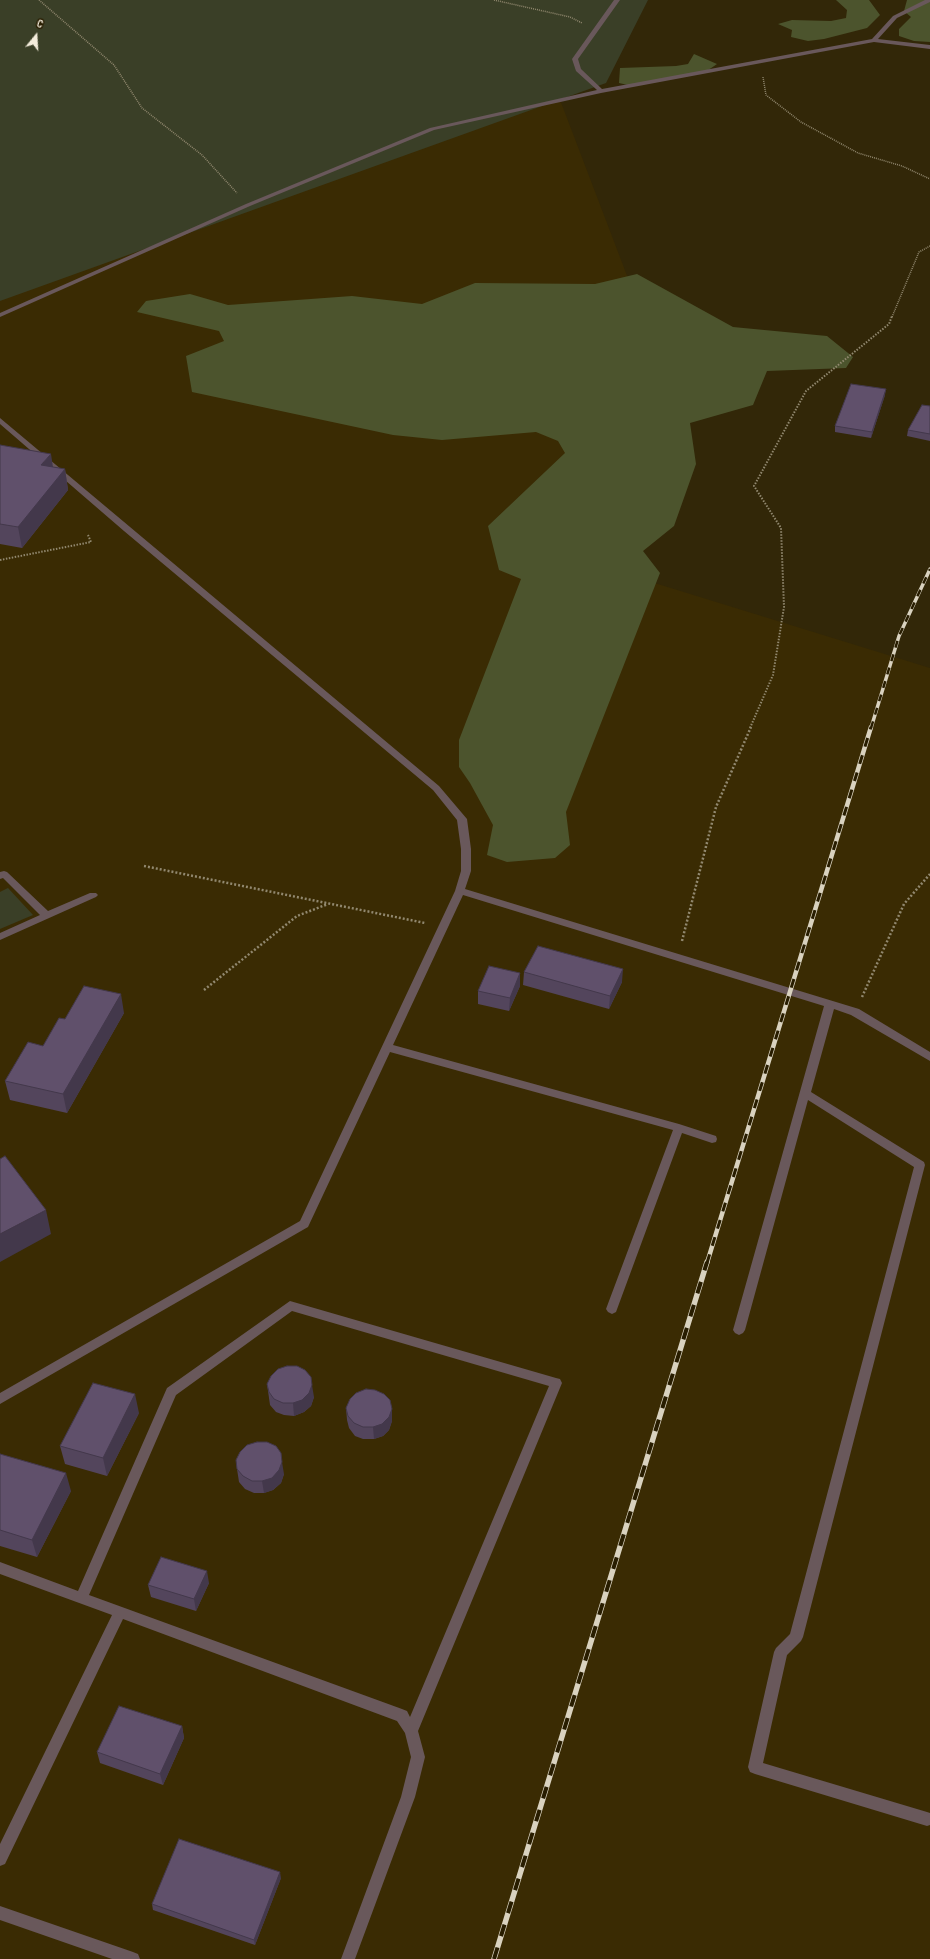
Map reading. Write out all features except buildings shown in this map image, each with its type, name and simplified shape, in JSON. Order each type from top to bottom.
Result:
[{"type":"lane","points":[[600,91],[578,70],[575,59],[617,0]]},
{"type":"lane","points":[[874,40],[895,17],[919,4],[930,0]]},
{"type":"lane","points":[[0,315],[248,205],[432,129],[600,91],[874,40],[930,47]]},
{"type":"lane","points":[[0,420],[127,529],[436,788],[462,819],[466,849],[466,871],[460,891],[304,1224],[0,1400]]},
{"type":"lane","points":[[0,876],[4,874],[47,916]]},
{"type":"lane","points":[[460,891],[855,1012],[930,1057]]},
{"type":"lane","points":[[0,937],[93,895]]},
{"type":"lane","points":[[739,1330],[830,1004]]},
{"type":"lane","points":[[387,1047],[679,1128],[712,1139]]},
{"type":"lane","points":[[805,1092],[920,1165],[796,1637],[781,1652],[755,1767],[927,1819]]},
{"type":"lane","points":[[612,1309],[679,1128]]},
{"type":"lane","points":[[81,1598],[171,1392],[290,1306],[556,1383],[411,1731]]},
{"type":"lane","points":[[0,1568],[402,1716],[411,1731],[418,1757],[408,1797],[348,1959]]},
{"type":"lane","points":[[0,1859],[120,1612]]},
{"type":"lane","points":[[0,1913],[133,1959]]},
{"type":"path","points":[[39,0],[114,65],[142,108],[202,155],[248,205]]},
{"type":"path","points":[[494,0],[570,17],[584,24],[593,33]]},
{"type":"path","points":[[744,64],[763,75],[766,95],[801,122],[858,153],[902,166],[930,178]]},
{"type":"path","points":[[678,957],[716,807],[773,675],[784,607],[780,528],[754,486],[806,391],[889,324],[919,252],[930,246]]},
{"type":"path","points":[[0,560],[91,542],[88,535]]},
{"type":"path","points":[[144,866],[444,927]]},
{"type":"path","points":[[855,1012],[904,904],[930,874]]},
{"type":"path","points":[[204,990],[297,916],[329,904]]},
{"type":"shaded area","points":[[0,0],[522,0],[650,336],[580,560],[930,668],[930,1959],[0,1959]]},
{"type":"green space","points":[[0,0],[648,0],[606,83],[0,301]]},
{"type":"green space","points":[[836,0],[869,0],[880,15],[867,28],[824,39],[808,41],[791,37],[792,30],[778,24],[792,20],[831,21],[846,18],[847,10]]},
{"type":"green space","points":[[907,0],[930,0],[930,42],[914,41],[899,36],[899,29],[911,17],[904,11]]},
{"type":"green space","points":[[694,54],[717,64],[704,73],[632,86],[619,83],[620,68],[676,66],[688,64]]},
{"type":"green space","points":[[637,274],[733,327],[827,336],[853,357],[846,368],[767,371],[753,405],[690,423],[696,464],[674,526],[643,551],[660,573],[566,812],[570,845],[555,858],[507,862],[487,855],[493,825],[470,783],[459,767],[459,740],[521,579],[499,570],[488,526],[565,453],[558,441],[536,432],[442,440],[393,435],[192,392],[186,356],[224,341],[219,331],[137,312],[146,301],[190,294],[228,305],[352,296],[422,304],[475,283],[595,284]]},
{"type":"green space","points":[[8,888],[33,915],[0,929],[0,892]]},
{"type":"railway","points":[[871,728],[899,636],[930,569]]},
{"type":"railway","points":[[707,1263],[871,727]]},
{"type":"railway","points":[[494,1959],[707,1262]]}]
